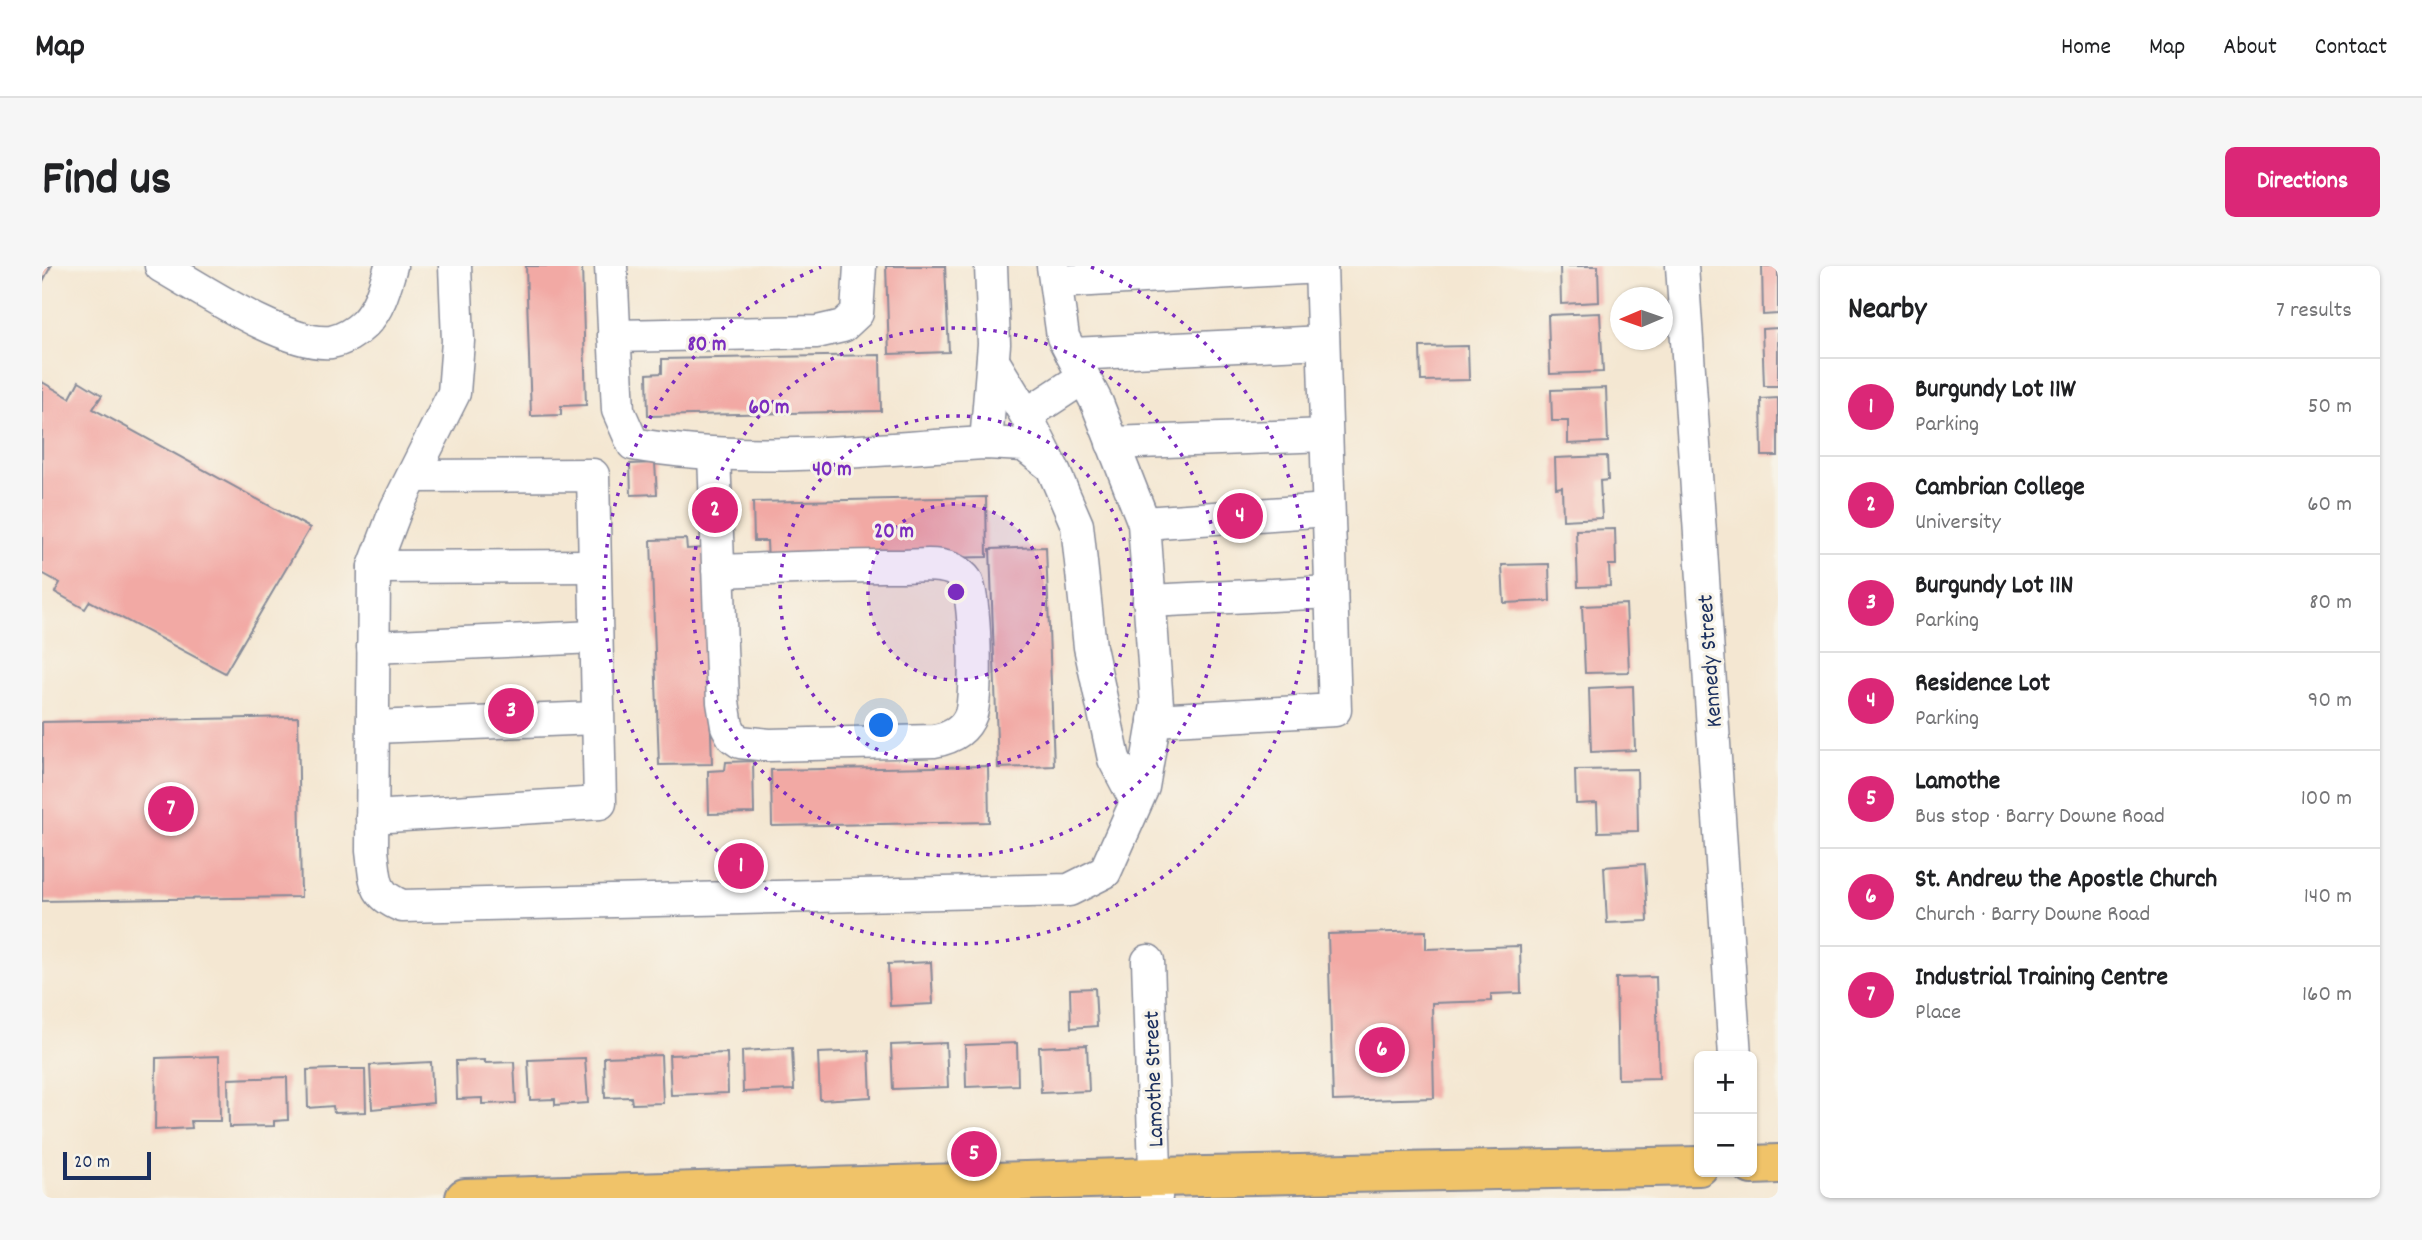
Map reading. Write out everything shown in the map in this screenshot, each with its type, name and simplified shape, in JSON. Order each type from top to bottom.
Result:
[{"type":"main road","points":[[1757,1165],[1778,1164]]},
{"type":"main road","points":[[465,1198],[1156,1187],[1694,1166]]},
{"type":"street","points":[[161,266],[253,318],[312,341],[333,342],[364,324],[380,302],[391,266]]},
{"type":"street","points":[[455,266],[458,341],[453,393],[413,476],[374,567],[372,852],[378,890],[385,899],[402,906],[1069,890],[1105,872],[1143,787],[1154,720],[1157,705],[1144,523],[1112,443],[1063,337],[1055,274],[1321,267],[1335,710],[1154,720]]},
{"type":"street","points":[[611,266],[618,410],[633,444],[736,456],[986,443],[1024,445],[1052,467]]},
{"type":"street","points":[[614,336],[817,332],[843,326],[857,313],[860,266]]},
{"type":"street","points":[[986,443],[993,361],[990,266]]},
{"type":"street","name":"Kennedy Street","points":[[1682,266],[1735,1051]]},
{"type":"street","points":[[1027,415],[1078,366],[1323,342]]},
{"type":"street","points":[[993,361],[1027,415],[1077,525],[1090,646],[1114,759],[1136,802]]},
{"type":"street","points":[[1112,443],[1325,435]]},
{"type":"street","points":[[714,454],[718,571],[723,702],[727,726],[740,742],[769,745],[934,741],[950,738],[970,715],[974,662],[971,602],[966,580],[955,570],[937,566],[858,565],[718,571]]},
{"type":"street","points":[[372,817],[600,803],[596,718],[593,475],[413,476]]},
{"type":"street","points":[[1144,523],[1328,510]]},
{"type":"street","points":[[374,567],[593,566]]},
{"type":"street","points":[[1149,601],[1331,592]]},
{"type":"street","points":[[373,647],[595,637]]},
{"type":"street","points":[[373,727],[596,718]]},
{"type":"street","name":"Lamothe Street","points":[[1148,961],[1156,1187]]},
{"type":"building","points":[[42,266],[51,266],[42,283]]},
{"type":"building","points":[[526,266],[582,266],[586,405],[561,406],[561,415],[531,416]]},
{"type":"building","points":[[886,266],[945,266],[949,352],[889,354]]},
{"type":"building","points":[[1560,266],[1598,266],[1599,302],[1561,304]]},
{"type":"building","points":[[1762,266],[1778,266],[1778,314],[1763,315]]},
{"type":"building","points":[[1600,313],[1603,372],[1550,374],[1548,315]]},
{"type":"building","points":[[1778,328],[1778,386],[1764,386],[1762,329]]},
{"type":"building","points":[[1468,346],[1469,380],[1421,381],[1420,347]]},
{"type":"building","points":[[880,355],[881,411],[648,416],[647,374],[662,373],[662,359]]},
{"type":"building","points":[[79,381],[102,395],[93,409],[310,528],[225,673],[90,601],[85,609],[55,592],[60,583],[42,573],[42,382],[70,398]]},
{"type":"building","points":[[1606,388],[1608,442],[1568,444],[1568,421],[1552,421],[1551,390]]},
{"type":"building","points":[[1778,398],[1778,456],[1762,456],[1761,399]]},
{"type":"building","points":[[1607,456],[1608,480],[1600,481],[1602,518],[1563,520],[1562,487],[1556,488],[1555,458]]},
{"type":"building","points":[[655,463],[657,494],[631,495],[630,464]]},
{"type":"building","points":[[986,497],[987,557],[768,562],[767,541],[754,541],[753,502]]},
{"type":"building","points":[[1615,529],[1616,565],[1609,565],[1610,586],[1578,587],[1576,530]]},
{"type":"building","points":[[686,539],[687,549],[705,548],[712,764],[659,765],[651,540]]},
{"type":"building","points":[[1046,547],[1054,766],[998,768],[990,549]]},
{"type":"building","points":[[1549,564],[1550,601],[1504,603],[1502,565]]},
{"type":"building","points":[[1626,604],[1629,672],[1585,673],[1582,606]]},
{"type":"building","points":[[1633,686],[1635,750],[1591,752],[1589,688]]},
{"type":"building","points":[[298,717],[301,897],[42,901],[42,722]]},
{"type":"building","points":[[753,761],[754,813],[709,814],[708,771],[725,770],[726,762]]},
{"type":"building","points":[[988,766],[989,822],[772,826],[771,770]]},
{"type":"building","points":[[1637,769],[1638,831],[1598,832],[1597,803],[1576,804],[1575,770]]},
{"type":"building","points":[[1645,864],[1648,921],[1607,923],[1604,867]]},
{"type":"building","points":[[1426,931],[1426,949],[1520,946],[1521,993],[1491,994],[1491,1001],[1432,1003],[1434,1098],[1333,1101],[1328,934]]},
{"type":"building","points":[[931,962],[933,1004],[890,1006],[888,964]]},
{"type":"building","points":[[1656,977],[1659,1078],[1618,1079],[1616,978]]},
{"type":"building","points":[[1095,988],[1097,1026],[1071,1028],[1070,989]]},
{"type":"building","points":[[946,1043],[948,1087],[893,1089],[891,1045]]},
{"type":"building","points":[[1017,1043],[1018,1085],[966,1087],[965,1045]]},
{"type":"building","points":[[1087,1045],[1089,1091],[1041,1093],[1039,1047]]},
{"type":"building","points":[[792,1048],[794,1090],[743,1092],[742,1051]]},
{"type":"building","points":[[869,1051],[871,1097],[820,1100],[818,1053]]},
{"type":"building","points":[[727,1053],[728,1093],[671,1095],[669,1055]]},
{"type":"building","points":[[661,1055],[663,1103],[632,1104],[631,1097],[605,1098],[604,1057]]},
{"type":"building","points":[[219,1056],[220,1121],[191,1121],[192,1128],[155,1130],[156,1058]]},
{"type":"building","points":[[585,1058],[588,1103],[555,1105],[555,1099],[530,1100],[528,1060]]},
{"type":"building","points":[[485,1060],[485,1063],[514,1062],[516,1103],[482,1104],[482,1098],[457,1099],[456,1061]]},
{"type":"building","points":[[431,1062],[433,1103],[372,1109],[370,1065]]},
{"type":"building","points":[[365,1069],[366,1112],[334,1113],[333,1106],[308,1108],[307,1070]]},
{"type":"building","points":[[287,1077],[288,1120],[274,1121],[274,1126],[229,1127],[228,1079]]},
{"type":"place","name":"Cambrian College","points":[[715,510]]},
{"type":"place","name":"Residence Lot","points":[[1240,516]]},
{"type":"place","name":"Burgundy Lot 11N","points":[[511,711]]},
{"type":"place","name":"Industrial Training Centre","points":[[171,809]]},
{"type":"place","name":"Burgundy Lot 11W","points":[[741,866]]},
{"type":"place","name":"St. Andrew the Apostle Church","points":[[1382,1050]]},
{"type":"place","name":"Lamothe","points":[[974,1154]]}]
